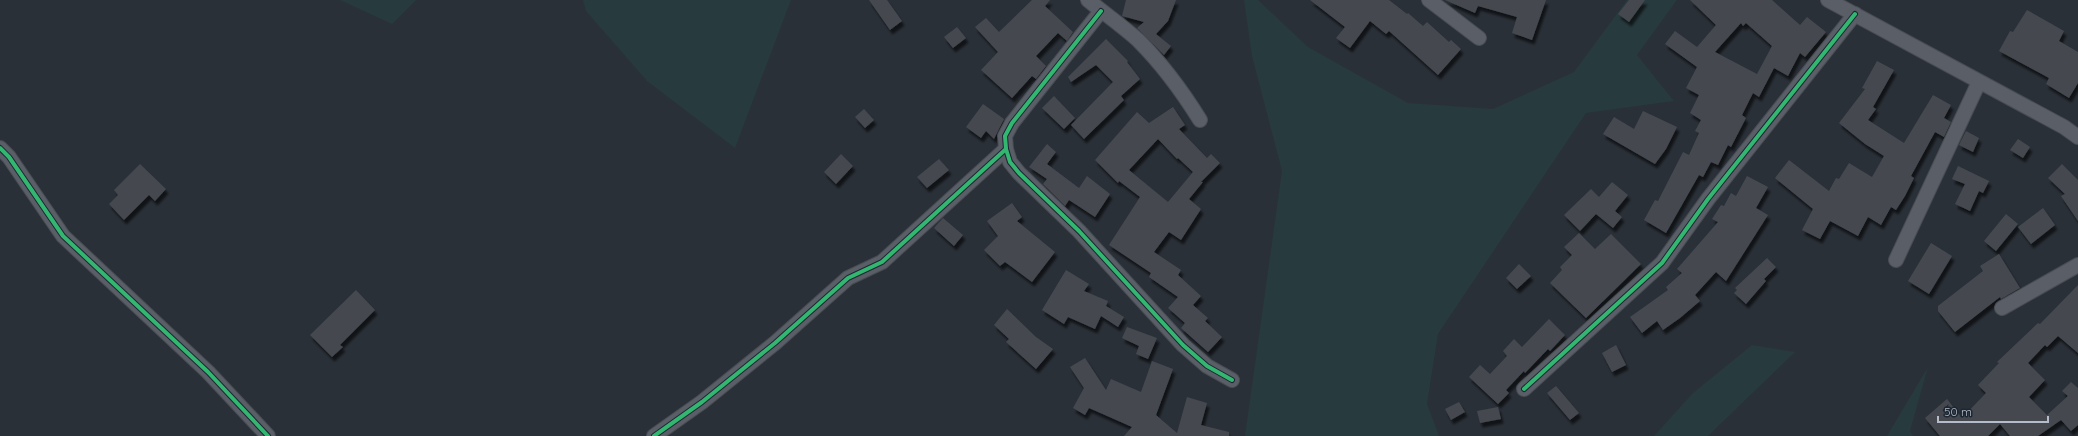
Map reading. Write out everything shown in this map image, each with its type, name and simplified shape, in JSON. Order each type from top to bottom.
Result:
[{"type":"street","points":[[1088,0],[1137,40],[1162,66],[1184,94],[1200,120]]},
{"type":"street","points":[[1428,0],[1478,38]]},
{"type":"street","points":[[1828,0],[2064,127],[2078,137]]},
{"type":"street","points":[[1101,11],[1012,123],[1005,136],[1006,149],[1010,162],[1019,173],[1079,232],[1183,345],[1207,366],[1232,380]]},
{"type":"street","points":[[1524,389],[1662,264],[1708,199],[1854,14]]},
{"type":"street","points":[[1896,260],[1979,82]]},
{"type":"street","points":[[0,148],[9,158],[63,236],[208,372],[268,436]]},
{"type":"street","points":[[654,436],[664,427],[702,402],[776,344],[848,278],[882,262],[1006,149]]},
{"type":"street","points":[[2002,308],[2078,265]]},
{"type":"green space","points":[[340,0],[416,0],[392,24]]},
{"type":"green space","points":[[583,0],[791,0],[735,148],[647,81],[586,11]]},
{"type":"green space","points":[[1244,0],[1258,0],[1308,47],[1408,103],[1493,109],[1574,72],[1627,0],[1677,0],[1637,55],[1674,101],[1586,113],[1438,334],[1427,404],[1439,436],[1245,436],[1282,171],[1252,56]]},
{"type":"green space","points":[[1752,345],[1795,352],[1708,436],[1654,436],[1693,393]]},
{"type":"green space","points":[[1928,367],[1910,431],[1913,436],[1887,436]]},
{"type":"building","points":[[869,0],[887,0],[902,21],[890,30]]},
{"type":"building","points":[[1032,0],[1050,0],[1045,6],[1073,32],[1067,41],[1058,33],[1036,56],[1046,66],[1036,79],[1032,76],[1012,98],[981,70],[998,52],[975,27],[986,18],[999,32]]},
{"type":"building","points":[[1126,0],[1176,0],[1168,21],[1156,34],[1171,46],[1164,55],[1137,28],[1144,22],[1122,16]]},
{"type":"building","points":[[1310,0],[1389,0],[1407,14],[1408,13],[1423,26],[1427,22],[1449,42],[1451,40],[1461,49],[1438,75],[1389,31],[1386,34],[1370,21],[1350,48],[1336,38],[1345,27]]},
{"type":"building","points":[[1445,0],[1546,0],[1532,40],[1512,33],[1517,17],[1478,6],[1475,13]]},
{"type":"building","points":[[1629,0],[1645,0],[1629,22],[1618,14]]},
{"type":"building","points":[[1690,0],[1772,0],[1800,25],[1807,17],[1826,32],[1805,57],[1800,53],[1788,76],[1774,68],[1759,97],[1753,93],[1742,115],[1746,118],[1731,147],[1728,145],[1718,165],[1711,162],[1703,177],[1699,175],[1666,233],[1644,220],[1655,200],[1658,201],[1683,152],[1689,155],[1699,133],[1695,131],[1701,120],[1690,113],[1699,95],[1686,88],[1697,67],[1665,44],[1675,31],[1697,47],[1716,25]],"holes":[[[1741,23],[1743,26],[1746,23],[1772,46],[1757,74],[1715,52]]]},
{"type":"building","points":[[2027,10],[2064,31],[2059,41],[2078,52],[2078,83],[2069,98],[2046,84],[2049,78],[1999,51],[2010,31],[2013,32]]},
{"type":"building","points":[[957,27],[966,38],[953,48],[944,37]]},
{"type":"building","points":[[1106,39],[1128,61],[1127,62],[1140,79],[1121,96],[1124,100],[1084,139],[1071,125],[1113,82],[1096,65],[1071,82],[1068,77]]},
{"type":"building","points":[[1877,61],[1894,70],[1873,107],[1876,109],[1868,120],[1904,143],[1933,95],[1951,105],[1944,118],[1951,122],[1944,137],[1935,132],[1911,176],[1914,178],[1905,196],[1896,210],[1891,207],[1881,225],[1868,217],[1858,236],[1830,221],[1820,239],[1802,230],[1813,209],[1775,178],[1789,160],[1829,191],[1836,178],[1839,179],[1849,163],[1872,177],[1884,156],[1865,144],[1839,123],[1865,89],[1862,88]]},
{"type":"building","points":[[1054,96],[1075,118],[1064,129],[1042,108]]},
{"type":"building","points":[[983,104],[1004,119],[994,139],[986,131],[981,138],[966,127]]},
{"type":"building","points":[[1173,107],[1185,125],[1179,129],[1207,158],[1211,154],[1220,163],[1201,182],[1203,182],[1189,199],[1201,209],[1181,240],[1169,232],[1154,252],[1181,270],[1178,275],[1201,296],[1193,305],[1208,318],[1205,321],[1222,337],[1208,352],[1181,328],[1185,323],[1168,308],[1178,297],[1149,277],[1151,273],[1109,245],[1140,197],[1119,181],[1118,183],[1095,160],[1137,112],[1149,123]],"holes":[[[1158,139],[1177,159],[1178,158],[1193,172],[1168,202],[1129,170]]]},
{"type":"building","points":[[864,109],[874,120],[865,128],[855,117]]},
{"type":"building","points":[[1643,111],[1677,127],[1666,149],[1655,164],[1603,134],[1614,117],[1634,129]]},
{"type":"building","points":[[1966,131],[1979,138],[1973,152],[1959,145]]},
{"type":"building","points":[[2018,139],[2030,147],[2023,158],[2010,150]]},
{"type":"building","points":[[1047,144],[1056,152],[1047,164],[1079,188],[1087,176],[1110,194],[1095,217],[1069,200],[1065,206],[1043,184],[1047,179],[1029,167]]},
{"type":"building","points":[[841,154],[853,166],[836,184],[824,172]]},
{"type":"building","points":[[939,159],[949,170],[927,188],[917,177]]},
{"type":"building","points":[[140,164],[166,189],[155,201],[149,195],[124,220],[109,204],[118,195],[114,190]]},
{"type":"building","points":[[2062,164],[2078,180],[2078,221],[2061,196],[2065,194],[2048,178]]},
{"type":"building","points":[[1958,166],[1989,181],[1983,193],[1979,191],[1970,211],[1955,204],[1965,184],[1952,179]]},
{"type":"building","points":[[1747,176],[1768,187],[1756,208],[1768,215],[1726,281],[1716,272],[1695,295],[1700,301],[1680,318],[1663,330],[1657,321],[1642,333],[1630,317],[1668,290],[1666,287],[1682,273],[1677,269],[1718,222],[1712,219],[1721,205],[1724,206],[1731,193],[1736,196]]},
{"type":"building","points":[[1612,182],[1628,195],[1615,211],[1622,217],[1613,228],[1596,214],[1580,231],[1564,215],[1591,189],[1599,197]]},
{"type":"building","points":[[1012,203],[1022,217],[1017,221],[1055,252],[1032,282],[1005,262],[1000,266],[984,250],[998,236],[987,221]]},
{"type":"building","points":[[2043,208],[2055,225],[2031,244],[2018,227]]},
{"type":"building","points":[[2006,214],[2018,224],[1996,251],[1984,241]]},
{"type":"building","points":[[943,218],[963,235],[954,246],[934,228]]},
{"type":"building","points":[[1579,233],[1595,249],[1611,234],[1641,264],[1586,318],[1550,283],[1562,270],[1560,267],[1572,255],[1564,247]]},
{"type":"building","points":[[1931,243],[1952,256],[1929,294],[1908,281]]},
{"type":"building","points":[[1999,254],[2020,288],[2001,299],[2000,297],[1955,332],[1938,311],[1938,306],[1983,271],[1980,266]]},
{"type":"building","points":[[1767,258],[1776,267],[1764,279],[1766,281],[1746,304],[1734,293],[1737,290],[1735,288]]},
{"type":"building","points":[[1519,264],[1531,276],[1517,289],[1506,278]]},
{"type":"building","points":[[1066,270],[1089,284],[1084,291],[1108,301],[1106,306],[1124,317],[1118,327],[1101,316],[1095,329],[1068,317],[1064,324],[1042,310]]},
{"type":"building","points":[[2078,285],[2078,353],[2058,336],[2047,347],[2045,345],[2028,363],[2045,380],[2029,397],[2047,415],[2068,396],[2062,391],[2071,382],[2078,388],[2078,425],[2071,431],[2061,420],[2038,436],[2010,436],[2000,424],[1988,436],[1940,436],[1925,418],[1947,399],[1962,418],[1986,393],[1978,385],[1999,363],[1997,362],[2038,323],[2040,324]]},
{"type":"building","points":[[356,290],[375,310],[340,345],[343,347],[332,357],[310,335]]},
{"type":"building","points":[[1007,309],[1036,337],[1053,349],[1036,369],[1006,342],[1009,339],[994,325]]},
{"type":"building","points":[[1549,319],[1565,335],[1550,351],[1548,349],[1525,373],[1524,371],[1506,390],[1509,393],[1498,404],[1469,377],[1480,365],[1490,374],[1507,356],[1503,351],[1514,339],[1522,347]]},
{"type":"building","points":[[1127,327],[1157,338],[1148,359],[1136,354],[1139,346],[1122,338]]},
{"type":"building","points":[[1616,345],[1626,365],[1612,372],[1602,353]]},
{"type":"building","points":[[1085,358],[1106,390],[1111,379],[1141,392],[1152,361],[1173,369],[1156,415],[1177,433],[1187,397],[1207,403],[1201,425],[1229,432],[1229,436],[1124,436],[1132,427],[1089,408],[1085,415],[1073,408],[1084,388],[1070,367]]},
{"type":"building","points":[[1556,386],[1579,413],[1570,420],[1547,393]]},
{"type":"building","points":[[1459,402],[1465,412],[1451,420],[1445,409]]},
{"type":"building","points":[[1498,407],[1501,419],[1480,423],[1477,411]]},
{"type":"cycle path","points":[[1101,11],[1012,123],[1005,136],[1006,149],[1010,162],[1019,173],[1079,231],[1183,345],[1207,366],[1232,380]]},
{"type":"cycle path","points":[[1524,389],[1662,263],[1708,199],[1855,14]]},
{"type":"cycle path","points":[[0,148],[9,157],[63,236],[208,372],[268,436]]},
{"type":"cycle path","points":[[654,436],[702,402],[775,343],[848,278],[882,262],[1006,149]]}]
